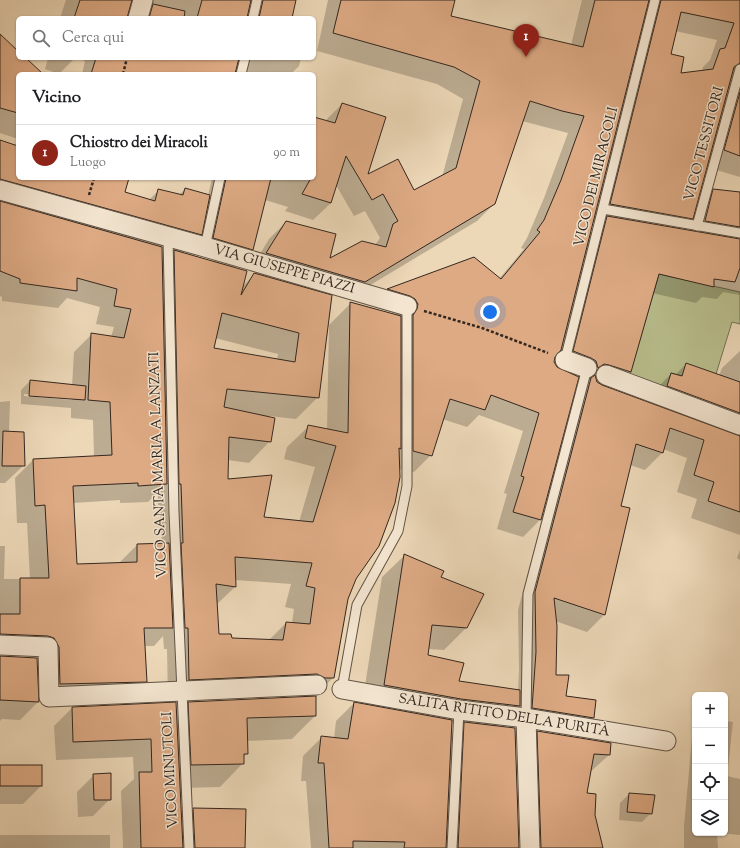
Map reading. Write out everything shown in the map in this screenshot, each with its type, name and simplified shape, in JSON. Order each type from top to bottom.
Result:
[{"type":"street","points":[[139,16],[143,0]]},
{"type":"street","name":"VIA GIUSEPPE PIAZZI","points":[[0,190],[168,238],[205,247],[407,306]]},
{"type":"street","points":[[565,360],[587,368]]},
{"type":"street","points":[[606,375],[740,425]]},
{"type":"street","points":[[0,645],[48,646],[49,696],[317,685]]},
{"type":"street","name":"SALITA RITITO DELLA PURITÀ","points":[[342,689],[459,710],[526,718],[666,741]]},
{"type":"street","points":[[526,718],[530,848]]},
{"type":"lane","points":[[253,16],[257,0]]},
{"type":"lane","name":"VICO DEI MIRACOLI","points":[[565,360],[655,0]]},
{"type":"lane","points":[[242,72],[244,60]]},
{"type":"lane","name":"VICO TESSITORI","points":[[697,226],[740,69]]},
{"type":"lane","points":[[205,247],[220,180]]},
{"type":"lane","points":[[603,209],[740,233]]},
{"type":"lane","name":"VICO SANTA MARIA A LANZATI","points":[[168,238],[174,513],[182,690]]},
{"type":"lane","points":[[342,689],[357,605],[398,531],[407,486],[407,306]]},
{"type":"lane","points":[[526,718],[528,594],[587,368]]},
{"type":"lane","name":"VICO MINUTOLI","points":[[182,690],[189,848]]},
{"type":"lane","points":[[452,848],[459,710]]},
{"type":"path","points":[[124,72],[126,60]]},
{"type":"path","points":[[407,306],[482,328],[565,360]]},
{"type":"green space","points":[[659,274],[740,292],[740,324],[732,322],[716,374],[682,376],[671,373],[666,391],[629,376]]},
{"type":"building","points":[[80,0],[132,0],[128,16],[75,16]]},
{"type":"building","points":[[202,0],[251,0],[247,16],[198,16]]},
{"type":"building","points":[[263,0],[296,0],[292,16],[259,16]]},
{"type":"building","points":[[341,0],[455,0],[451,16],[583,47],[595,0],[649,0],[561,350],[555,357],[554,362],[557,367],[579,377],[541,520],[513,512],[524,477],[521,476],[539,413],[491,395],[485,410],[450,399],[432,456],[413,451],[413,315],[418,304],[415,299],[410,296],[387,289],[474,257],[501,279],[540,232],[537,230],[544,220],[561,180],[584,116],[530,101],[495,204],[365,282],[266,253],[286,221],[336,234],[330,258],[362,241],[386,247],[393,224],[398,221],[383,194],[372,200],[346,156],[331,203],[302,194],[310,180],[316,180],[316,118],[335,123],[342,103],[386,117],[368,174],[398,159],[414,190],[456,168],[480,81],[454,67],[333,33]]},
{"type":"building","points":[[661,0],[740,0],[740,63],[734,67],[693,219],[610,204]],"holes":[[[681,12],[734,23],[725,48],[720,49],[713,69],[681,73],[684,57],[671,54]]]},
{"type":"building","points":[[153,4],[185,11],[184,16],[150,16]]},
{"type":"building","points":[[0,34],[16,49],[16,60],[28,60],[41,72],[16,72],[16,112],[0,108]]},
{"type":"building","points":[[95,60],[238,60],[236,72],[92,72]]},
{"type":"building","points":[[740,92],[740,156],[724,150]]},
{"type":"building","points":[[0,140],[16,145],[16,180],[128,180],[125,192],[155,201],[158,189],[183,195],[185,188],[210,195],[202,235],[0,179]]},
{"type":"building","points":[[226,180],[270,180],[253,250],[213,238]]},
{"type":"building","points":[[713,189],[740,192],[740,227],[705,221]]},
{"type":"building","points":[[0,201],[162,247],[167,484],[138,486],[138,483],[73,486],[77,564],[137,562],[137,544],[169,543],[173,628],[144,628],[147,682],[60,684],[59,647],[54,638],[48,636],[0,634],[0,614],[20,614],[20,578],[49,578],[45,505],[35,506],[33,459],[112,455],[110,402],[88,400],[91,333],[124,338],[131,309],[114,306],[117,289],[77,278],[77,291],[20,283],[20,279],[0,271]]},
{"type":"building","points":[[607,216],[740,239],[740,268],[735,282],[714,279],[714,287],[659,274],[631,372],[604,364],[598,368],[596,361],[573,351]]},
{"type":"building","points":[[174,250],[247,271],[241,295],[254,273],[332,295],[319,398],[227,389],[224,407],[275,418],[271,442],[229,437],[228,479],[272,475],[264,517],[313,522],[336,446],[305,438],[308,425],[348,433],[350,302],[401,316],[400,477],[395,503],[379,546],[356,579],[348,599],[334,678],[325,678],[317,674],[189,680],[188,628],[185,628],[181,543],[183,543],[181,484],[179,484]],"holes":[[[222,313],[299,333],[295,362],[214,348]],[[235,557],[312,563],[306,586],[315,588],[310,624],[286,622],[283,640],[232,638],[231,634],[219,634],[216,584],[236,587]]]},
{"type":"building","points":[[686,363],[740,382],[740,413],[667,386],[671,373],[682,376]]},
{"type":"building","points":[[595,375],[597,382],[602,385],[740,436],[740,512],[708,501],[714,482],[694,475],[704,440],[670,428],[663,453],[636,444],[621,506],[630,508],[605,615],[554,598],[557,626],[556,675],[569,675],[566,696],[596,700],[594,718],[532,708],[536,652],[535,592],[591,378]]},
{"type":"building","points":[[30,380],[86,386],[85,400],[29,396]]},
{"type":"building","points":[[3,431],[24,432],[25,466],[2,466]]},
{"type":"building","points":[[404,554],[444,571],[441,577],[484,594],[467,628],[432,625],[428,655],[464,663],[459,681],[520,690],[520,706],[461,699],[384,685]]},
{"type":"building","points":[[0,656],[37,658],[39,702],[0,700]]},
{"type":"building","points":[[316,696],[316,716],[247,718],[248,754],[244,754],[244,764],[191,765],[188,702]]},
{"type":"building","points":[[176,702],[183,848],[141,848],[139,772],[152,772],[151,739],[73,742],[72,707]]},
{"type":"building","points":[[354,702],[452,720],[446,848],[404,848],[405,842],[353,841],[353,848],[329,848],[324,763],[318,763],[321,736],[348,739]]},
{"type":"building","points":[[464,722],[515,728],[519,848],[458,848]]},
{"type":"building","points":[[537,731],[611,743],[610,755],[594,754],[587,793],[596,794],[595,815],[603,848],[541,848]]},
{"type":"building","points":[[0,765],[42,765],[42,786],[0,786]]},
{"type":"building","points":[[111,773],[111,800],[94,800],[93,774]]},
{"type":"building","points":[[629,793],[655,795],[652,814],[627,812]]},
{"type":"building","points":[[193,808],[246,809],[245,848],[195,848]]},
{"type":"place","name":"Chiostro dei Miracoli","points":[[526,57]]}]
